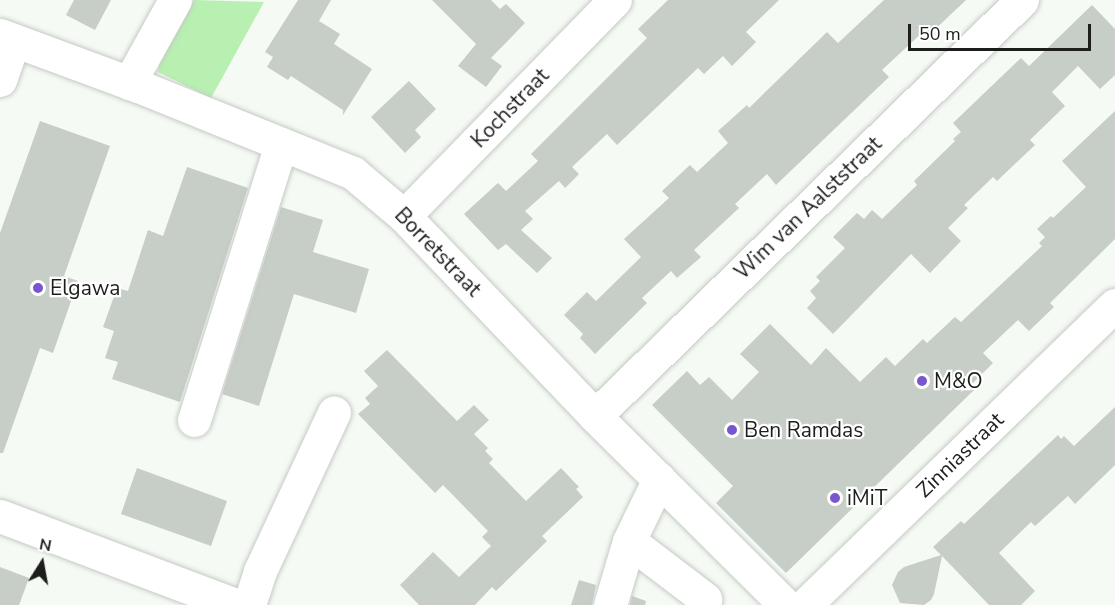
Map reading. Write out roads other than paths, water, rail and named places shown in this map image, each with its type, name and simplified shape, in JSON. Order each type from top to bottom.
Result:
[{"type":"street","points":[[129,83],[175,0]]},
{"type":"street","name":"Wim van Aalststraat","points":[[595,416],[1022,0]]},
{"type":"street","name":"Kochstraat","points":[[404,216],[610,2]]},
{"type":"street","points":[[0,80],[7,38]]},
{"type":"street","name":"Borretstraat","points":[[7,38],[129,83],[353,173],[404,216],[595,416],[785,605]]},
{"type":"street","points":[[194,420],[281,144]]},
{"type":"street","name":"Zinniastraat","points":[[805,605],[1110,321]]},
{"type":"street","points":[[249,605],[260,571],[334,412]]},
{"type":"street","points":[[610,605],[629,541],[659,479]]},
{"type":"street","points":[[0,516],[235,605]]},
{"type":"street","points":[[629,541],[703,602],[729,550]]},
{"type":"place","name":"Elgawa","points":[[38,288]]},
{"type":"place","name":"M&O","points":[[922,381]]},
{"type":"place","name":"Ben Ramdas","points":[[732,430]]},
{"type":"place","name":"iMiT","points":[[835,498]]}]
